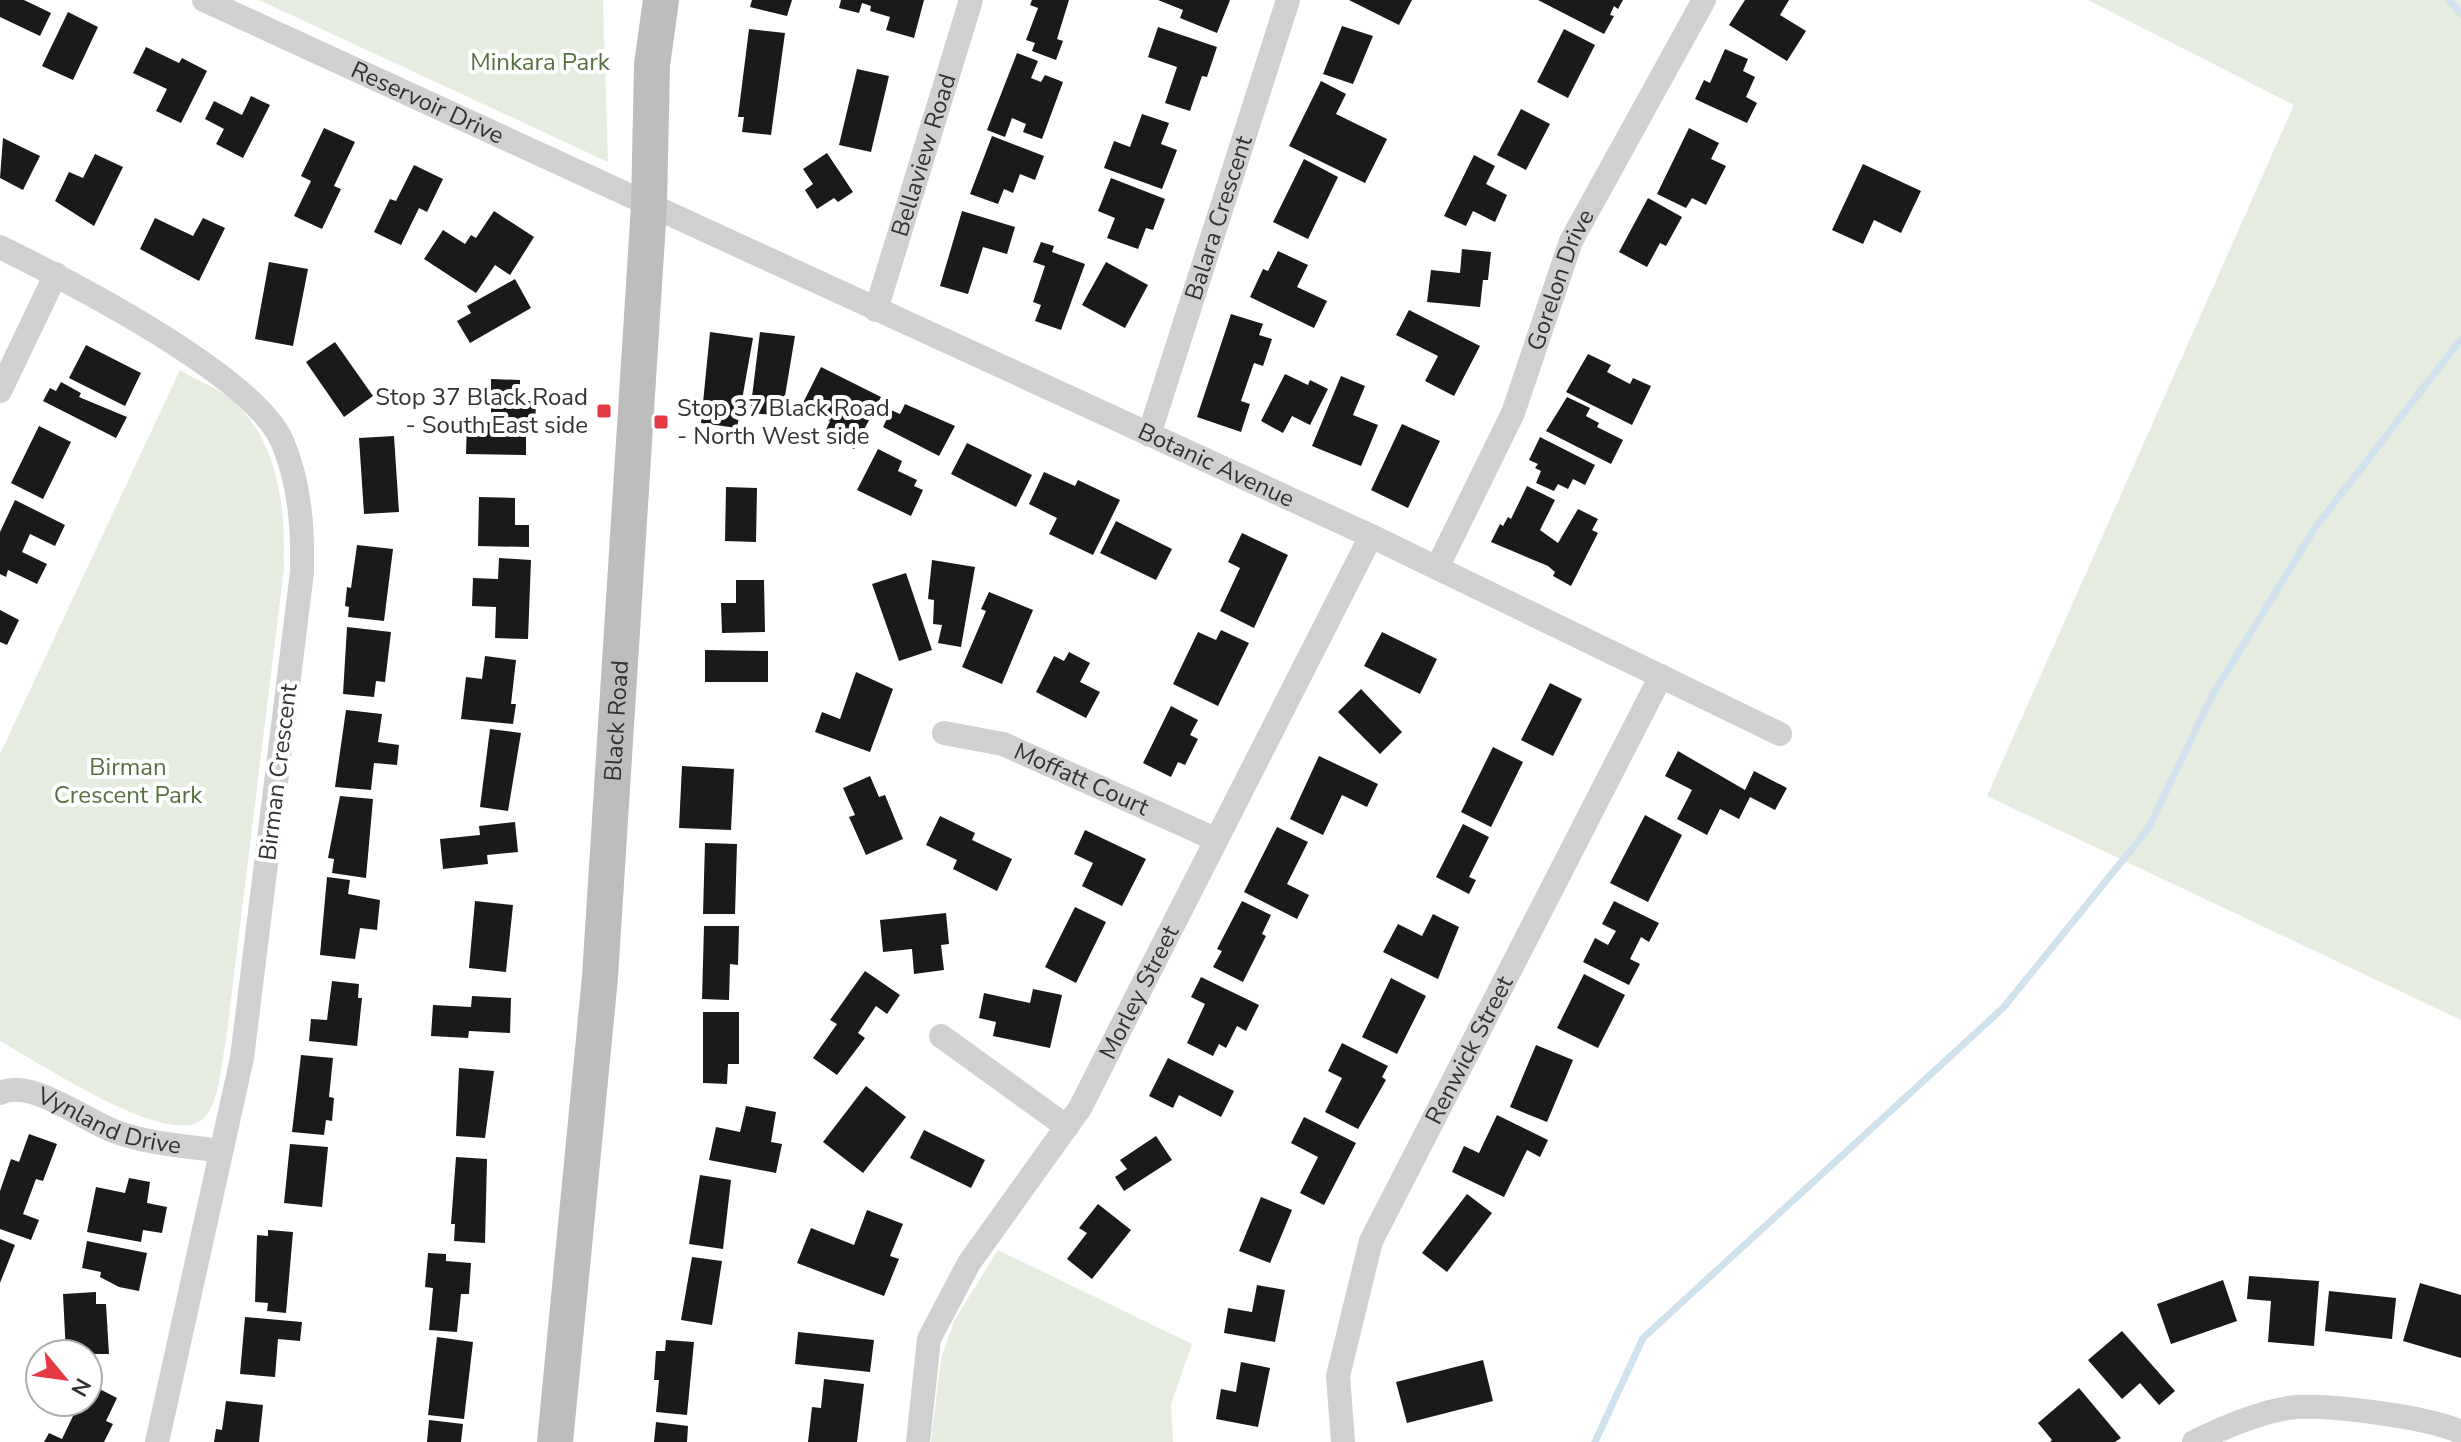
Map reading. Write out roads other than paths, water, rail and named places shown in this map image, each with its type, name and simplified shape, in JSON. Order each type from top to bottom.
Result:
[{"type":"main road","name":"Black Road","points":[[555,1442],[600,977],[649,206],[652,65],[661,0]]},
{"type":"street","name":"Reservoir Drive","points":[[204,0],[649,206]]},
{"type":"street","name":"Bellaview Road","points":[[876,310],[971,0]]},
{"type":"street","name":"Balara Crescent","points":[[1149,435],[1288,0]]},
{"type":"street","name":"Gorelon Drive","points":[[1437,568],[1513,413],[1571,241],[1704,0]]},
{"type":"street","name":"Botanic Avenue","points":[[649,206],[1371,536],[1780,734]]},
{"type":"street","name":"Birman Crescent","points":[[0,247],[88,290],[248,397],[282,440],[299,497],[302,532],[300,588],[242,1058],[157,1442]]},
{"type":"street","points":[[0,391],[56,274]]},
{"type":"street","name":"Morley Street","points":[[918,1442],[929,1339],[969,1263],[1080,1108],[1371,536]]},
{"type":"street","name":"Renwick Street","points":[[1343,1442],[1338,1376],[1371,1241],[1661,676]]},
{"type":"street","name":"Moffatt Court","points":[[944,733],[1003,744],[1215,839]]},
{"type":"street","points":[[941,1036],[1067,1127]]},
{"type":"street","name":"Vynland Drive","points":[[0,1093],[9,1089],[27,1091],[116,1132],[221,1151]]},
{"type":"street","points":[[2194,1442],[2219,1430],[2289,1408],[2360,1411],[2461,1432]]},
{"type":"waterway","points":[[2449,0],[2461,14]]},
{"type":"waterway","points":[[1595,1442],[1643,1338],[2003,1008],[2148,829],[2213,694],[2315,528],[2461,339]]},
{"type":"place","name":"Stop 37 Black Road - South East side","points":[[604,411]]},
{"type":"place","name":"Stop 37 Black Road - North West side","points":[[661,422]]},
{"type":"park label","name":"Minkara Park","points":[[540,62]]},
{"type":"park label","name":"Birman Crescent Park","points":[[128,781]]}]
